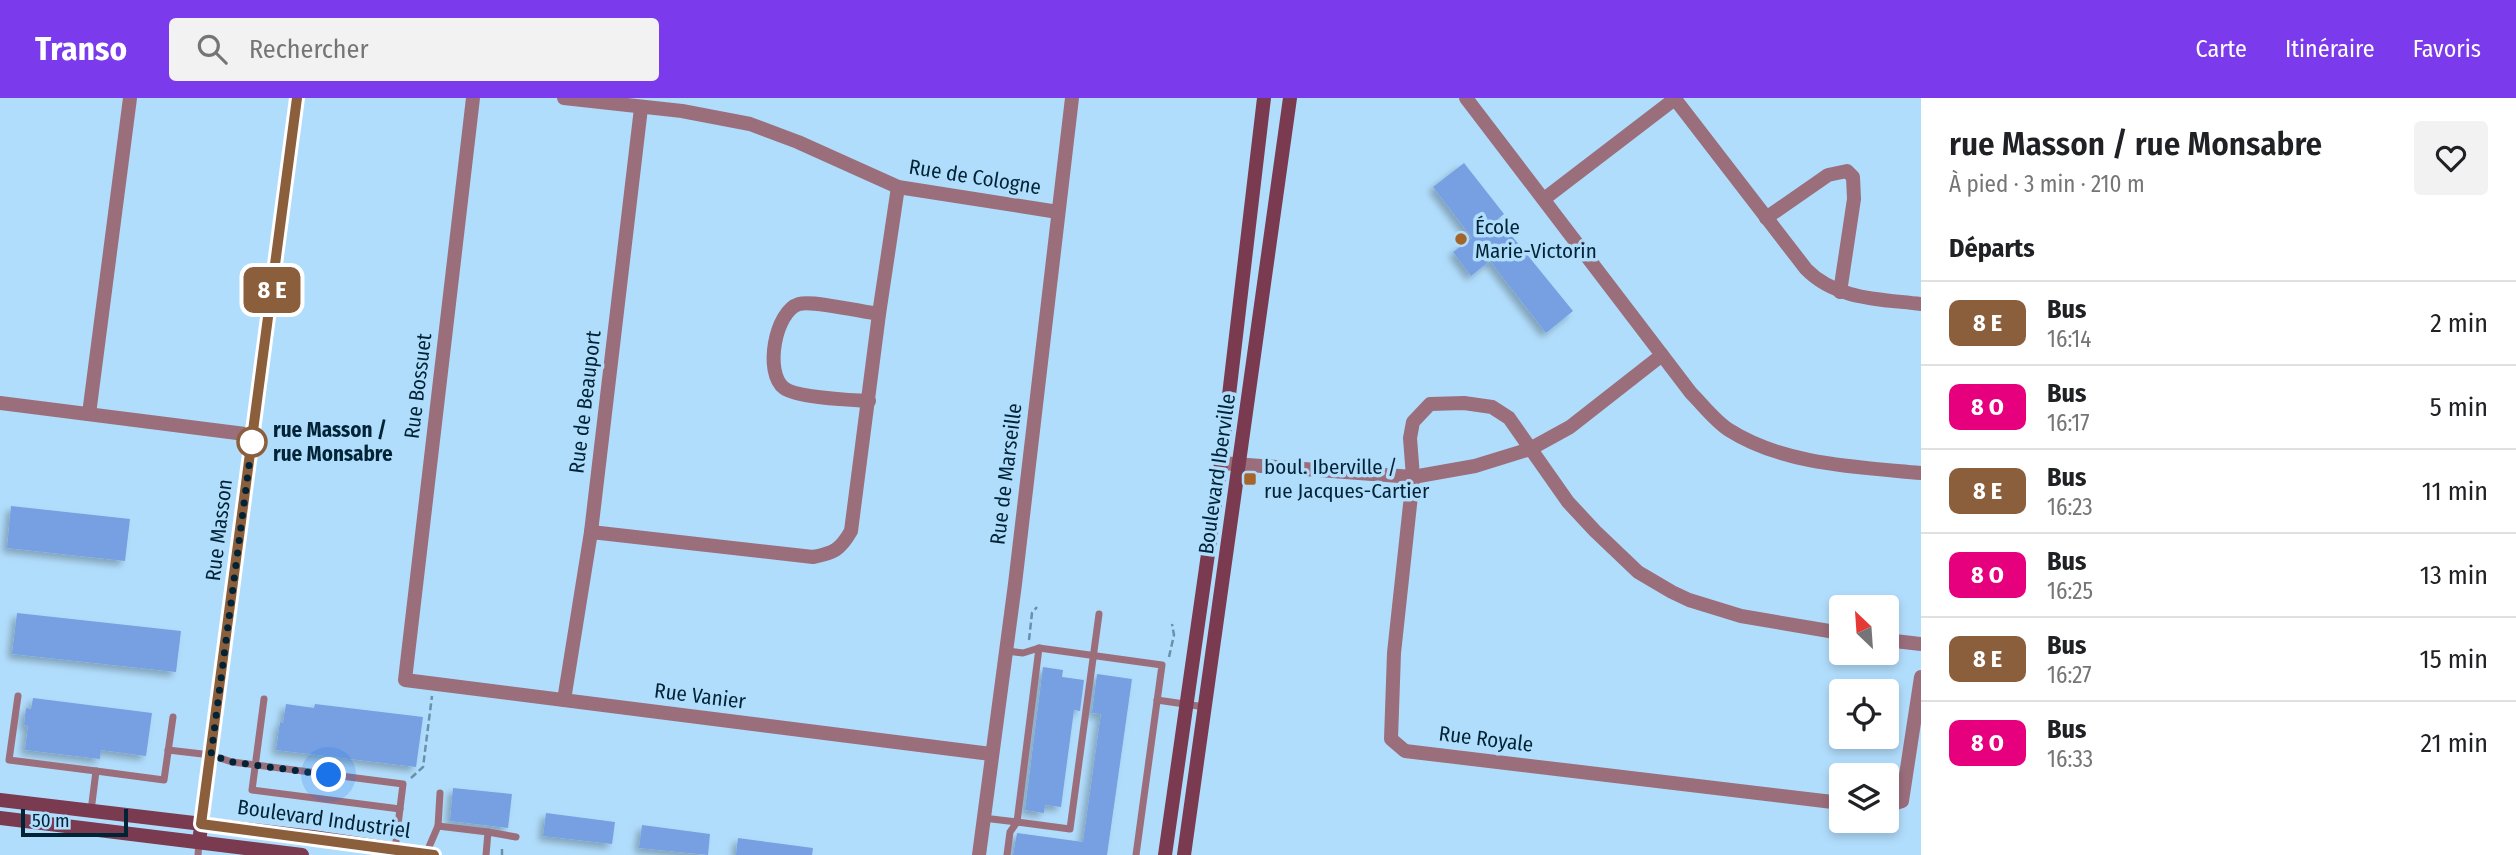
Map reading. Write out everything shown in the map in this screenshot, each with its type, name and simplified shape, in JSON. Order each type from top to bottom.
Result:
[{"type":"street","points":[[89,414],[130,98]]},
{"type":"street","name":"Rue Masson","points":[[198,849],[297,98]]},
{"type":"street","name":"Rue Bossuet","points":[[405,680],[473,98]]},
{"type":"street","name":"Rue de Cologne","points":[[564,98],[682,111],[750,124],[798,142],[898,187],[1058,212]]},
{"type":"street","name":"Rue de Marseille","points":[[979,855],[1015,583],[1072,98]]},
{"type":"street","name":"Boulevard Iberville","points":[[1164,855],[1221,463],[1264,98]]},
{"type":"street","name":"Boulevard Iberville","points":[[1184,855],[1290,98]]},
{"type":"street","points":[[1466,98],[1691,393],[1727,429],[1766,450],[1816,460],[1921,473]]},
{"type":"street","points":[[1544,200],[1676,98],[1766,218],[1819,283],[1840,292],[1921,304]]},
{"type":"street","name":"Rue de Beauport","points":[[564,700],[591,533],[641,108]]},
{"type":"street","points":[[1766,218],[1828,176],[1847,171],[1853,177],[1854,199],[1840,292]]},
{"type":"street","points":[[591,533],[814,557],[831,554],[844,544],[851,531],[898,187]]},
{"type":"street","points":[[869,401],[786,390],[780,384],[773,365],[778,329],[788,310],[800,303],[879,314]]},
{"type":"street","points":[[1221,463],[1413,477],[1475,466],[1530,449],[1570,427],[1662,355]]},
{"type":"street","points":[[0,402],[253,435]]},
{"type":"street","points":[[1413,477],[1410,438],[1413,422],[1430,404],[1464,403],[1492,407],[1509,418],[1568,502],[1638,572],[1689,600],[1741,617],[1829,632]]},
{"type":"street","name":"Rue Royale","points":[[1413,477],[1395,653],[1391,738],[1405,751],[1829,802]]},
{"type":"street","points":[[1899,641],[1921,644]]},
{"type":"street","points":[[1899,802],[1902,801],[1921,677]]},
{"type":"street","name":"Rue Vanier","points":[[405,680],[991,754]]},
{"type":"street","name":"Boulevard Industriel","points":[[0,800],[430,854]]},
{"type":"street","name":"Boulevard Industriel","points":[[0,818],[198,849],[302,855]]},
{"type":"lane","points":[[984,818],[1070,829],[1099,614]]},
{"type":"lane","points":[[1007,855],[1010,832],[1017,822],[1035,649]]},
{"type":"lane","points":[[1004,651],[1023,653],[1035,649],[1162,664],[1136,855]]},
{"type":"lane","points":[[18,696],[9,760],[164,780],[173,718]]},
{"type":"lane","points":[[264,699],[252,790],[400,809]]},
{"type":"lane","points":[[1157,700],[1205,707]]},
{"type":"lane","points":[[168,750],[211,755],[232,762],[403,784],[395,849]]},
{"type":"lane","points":[[91,811],[96,771]]},
{"type":"lane","points":[[430,854],[438,826],[440,793]]},
{"type":"lane","points":[[438,826],[516,837]]},
{"type":"lane","points":[[486,855],[488,832]]},
{"type":"path","points":[[1035,649],[1029,637],[1032,613],[1037,607]]},
{"type":"path","points":[[1162,664],[1171,655],[1174,635],[1172,624]]},
{"type":"path","points":[[403,784],[423,767],[433,683]]},
{"type":"path","points":[[502,849],[502,855]]},
{"type":"building","points":[[1464,163],[1504,214],[1498,219],[1573,311],[1546,333],[1490,261],[1471,276],[1453,252],[1472,238],[1433,187]]},
{"type":"building","points":[[11,506],[130,519],[125,561],[7,548]]},
{"type":"building","points":[[17,613],[181,631],[176,672],[12,654]]},
{"type":"building","points":[[1043,667],[1063,670],[1062,677],[1084,680],[1080,711],[1074,710],[1061,807],[1045,805],[1044,813],[1025,810]]},
{"type":"building","points":[[1097,674],[1132,679],[1107,855],[1013,855],[1017,833],[1083,842],[1101,714],[1092,713]]},
{"type":"building","points":[[33,698],[152,713],[146,756],[101,750],[100,759],[25,750],[28,726],[24,725],[26,708],[31,709]]},
{"type":"building","points":[[286,704],[314,708],[315,704],[423,717],[416,767],[276,750]]},
{"type":"building","points":[[453,788],[512,794],[508,828],[450,821]]},
{"type":"building","points":[[546,813],[615,822],[612,844],[543,836]]},
{"type":"building","points":[[642,825],[710,834],[708,855],[639,848]]},
{"type":"building","points":[[738,838],[813,848],[812,855],[736,855]]},
{"type":"bus line","points":[[297,98],[201,824],[434,855]]},
{"type":"place","name":"École Marie-Victorin","points":[[1461,239]]},
{"type":"place","name":"rue Masson / rue Monsabre","points":[[252,442]]},
{"type":"place","name":"boul. Iberville / rue Jacques-Cartier","points":[[1250,479]]},
{"type":"route","points":[[252,442],[253,435],[211,755],[232,762],[329,775]]}]
